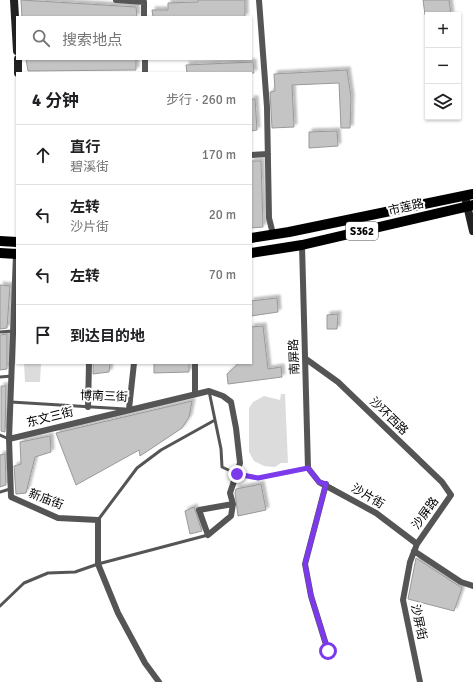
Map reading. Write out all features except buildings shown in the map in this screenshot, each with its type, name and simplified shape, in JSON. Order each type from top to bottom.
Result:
[{"type":"main road","name":"市莲路","points":[[252,238],[469,195]]},
{"type":"main road","name":"市莲路","points":[[252,253],[302,245],[470,206]]},
{"type":"main road","points":[[0,241],[16,242]]},
{"type":"main road","points":[[0,253],[16,254]]},
{"type":"street","points":[[14,0],[16,34]]},
{"type":"street","points":[[116,0],[144,2],[144,16]]},
{"type":"street","points":[[259,0],[267,107],[269,218],[273,234]]},
{"type":"street","points":[[18,60],[18,72]]},
{"type":"street","points":[[144,60],[145,72]]},
{"type":"street","points":[[252,155],[268,154]]},
{"type":"street","points":[[469,195],[473,231]]},
{"type":"street","name":"南屏路","points":[[302,245],[308,468]]},
{"type":"street","points":[[10,489],[9,439],[15,348],[13,331],[16,266]]},
{"type":"street","name":"沙环西路","points":[[306,359],[338,382],[442,482],[451,495]]},
{"type":"street","points":[[195,364],[195,393]]},
{"type":"street","points":[[209,391],[223,396],[231,402],[240,463],[230,493],[233,504],[231,516],[208,534],[199,510],[233,504]]},
{"type":"street","name":"博南三街","points":[[129,409],[209,391]]},
{"type":"street","name":"东文三街","points":[[9,439],[129,409]]},
{"type":"street","name":"沙片街","points":[[308,468],[319,482],[326,484],[376,513],[417,544]]},
{"type":"street","points":[[326,484],[305,564],[311,596],[328,651]]},
{"type":"street","name":"新庙街","points":[[10,489],[11,497],[58,518],[98,520]]},
{"type":"street","name":"沙屏路","points":[[417,544],[451,495]]},
{"type":"street","points":[[98,520],[98,564],[118,613],[145,663],[159,682]]},
{"type":"street","name":"沙屏街","points":[[417,544],[410,562],[403,600],[420,682]]},
{"type":"street","points":[[414,551],[461,582],[473,586]]},
{"type":"lane","points":[[0,332],[13,331]]},
{"type":"lane","points":[[88,407],[89,364]]},
{"type":"lane","points":[[129,409],[134,364]]},
{"type":"lane","points":[[0,377],[12,376]]},
{"type":"lane","points":[[209,391],[221,449],[222,467],[237,474],[258,478],[308,468]]},
{"type":"lane","name":"博南三街","points":[[11,402],[129,409]]},
{"type":"lane","points":[[98,520],[137,468],[161,450],[215,420]]},
{"type":"lane","points":[[0,436],[9,439]]},
{"type":"lane","points":[[0,492],[10,489]]},
{"type":"lane","points":[[0,606],[24,583],[48,573],[75,572],[98,564],[208,534]]},
{"type":"shaded area","points":[[24,364],[41,364],[40,382],[25,382]]},
{"type":"shaded area","points":[[281,394],[285,394],[288,463],[281,463],[275,467],[264,466],[254,461],[249,452],[249,408],[253,402],[264,396],[280,400]]},
{"type":"route","points":[[237,474],[258,478],[308,468],[319,482],[326,484],[305,564],[311,596],[328,651]]}]
